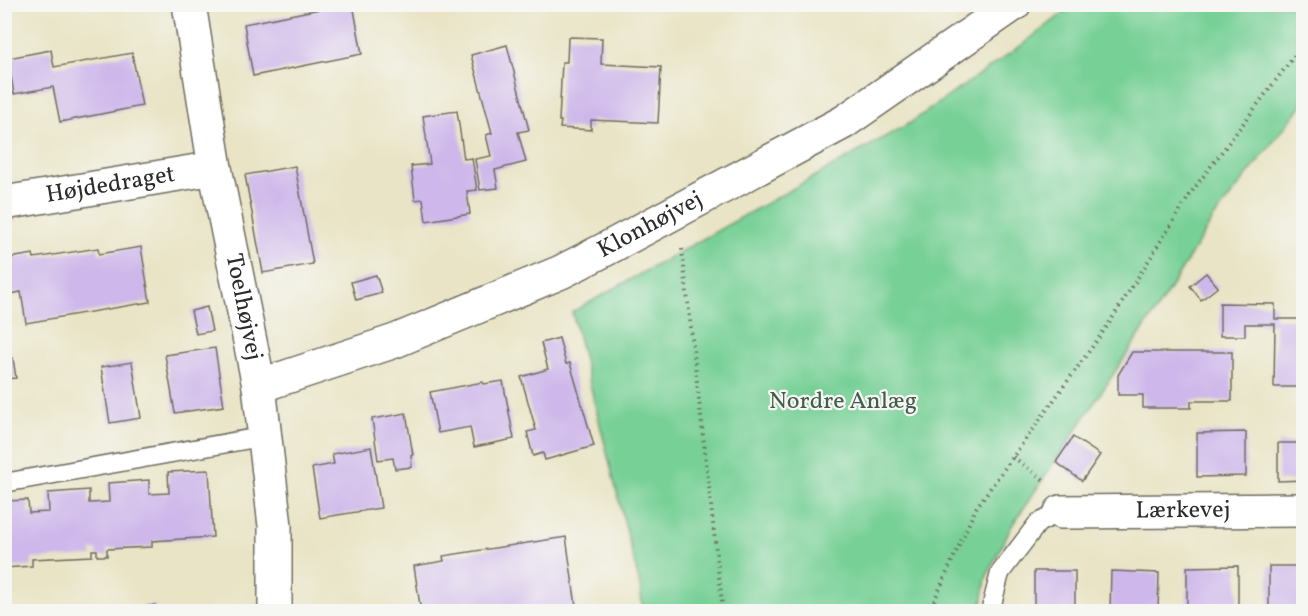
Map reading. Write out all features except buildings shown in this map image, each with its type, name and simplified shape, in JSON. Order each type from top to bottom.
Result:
[{"type":"street","name":"Toelhøjvej","points":[[189,4],[215,168],[259,386],[275,526],[275,612]]},
{"type":"street","name":"Klonhøjvej","points":[[259,386],[395,341],[561,272],[844,122],[1014,4]]},
{"type":"street","name":"Højdedraget","points":[[4,203],[215,168]]},
{"type":"street","name":"Lærkevej","points":[[1061,512],[1304,510]]},
{"type":"lane","points":[[4,483],[266,436]]},
{"type":"lane","points":[[990,612],[1000,573],[1038,523],[1061,512]]},
{"type":"path","points":[[929,612],[976,508],[1108,325],[1193,190],[1304,43]]},
{"type":"path","points":[[678,212],[723,612]]},
{"type":"green space","name":"Nordre Anlæg","points":[[1074,5],[1303,5],[1303,104],[1213,219],[1161,303],[1011,527],[986,578],[981,611],[643,611],[640,585],[572,312],[910,123],[1023,44]]}]
